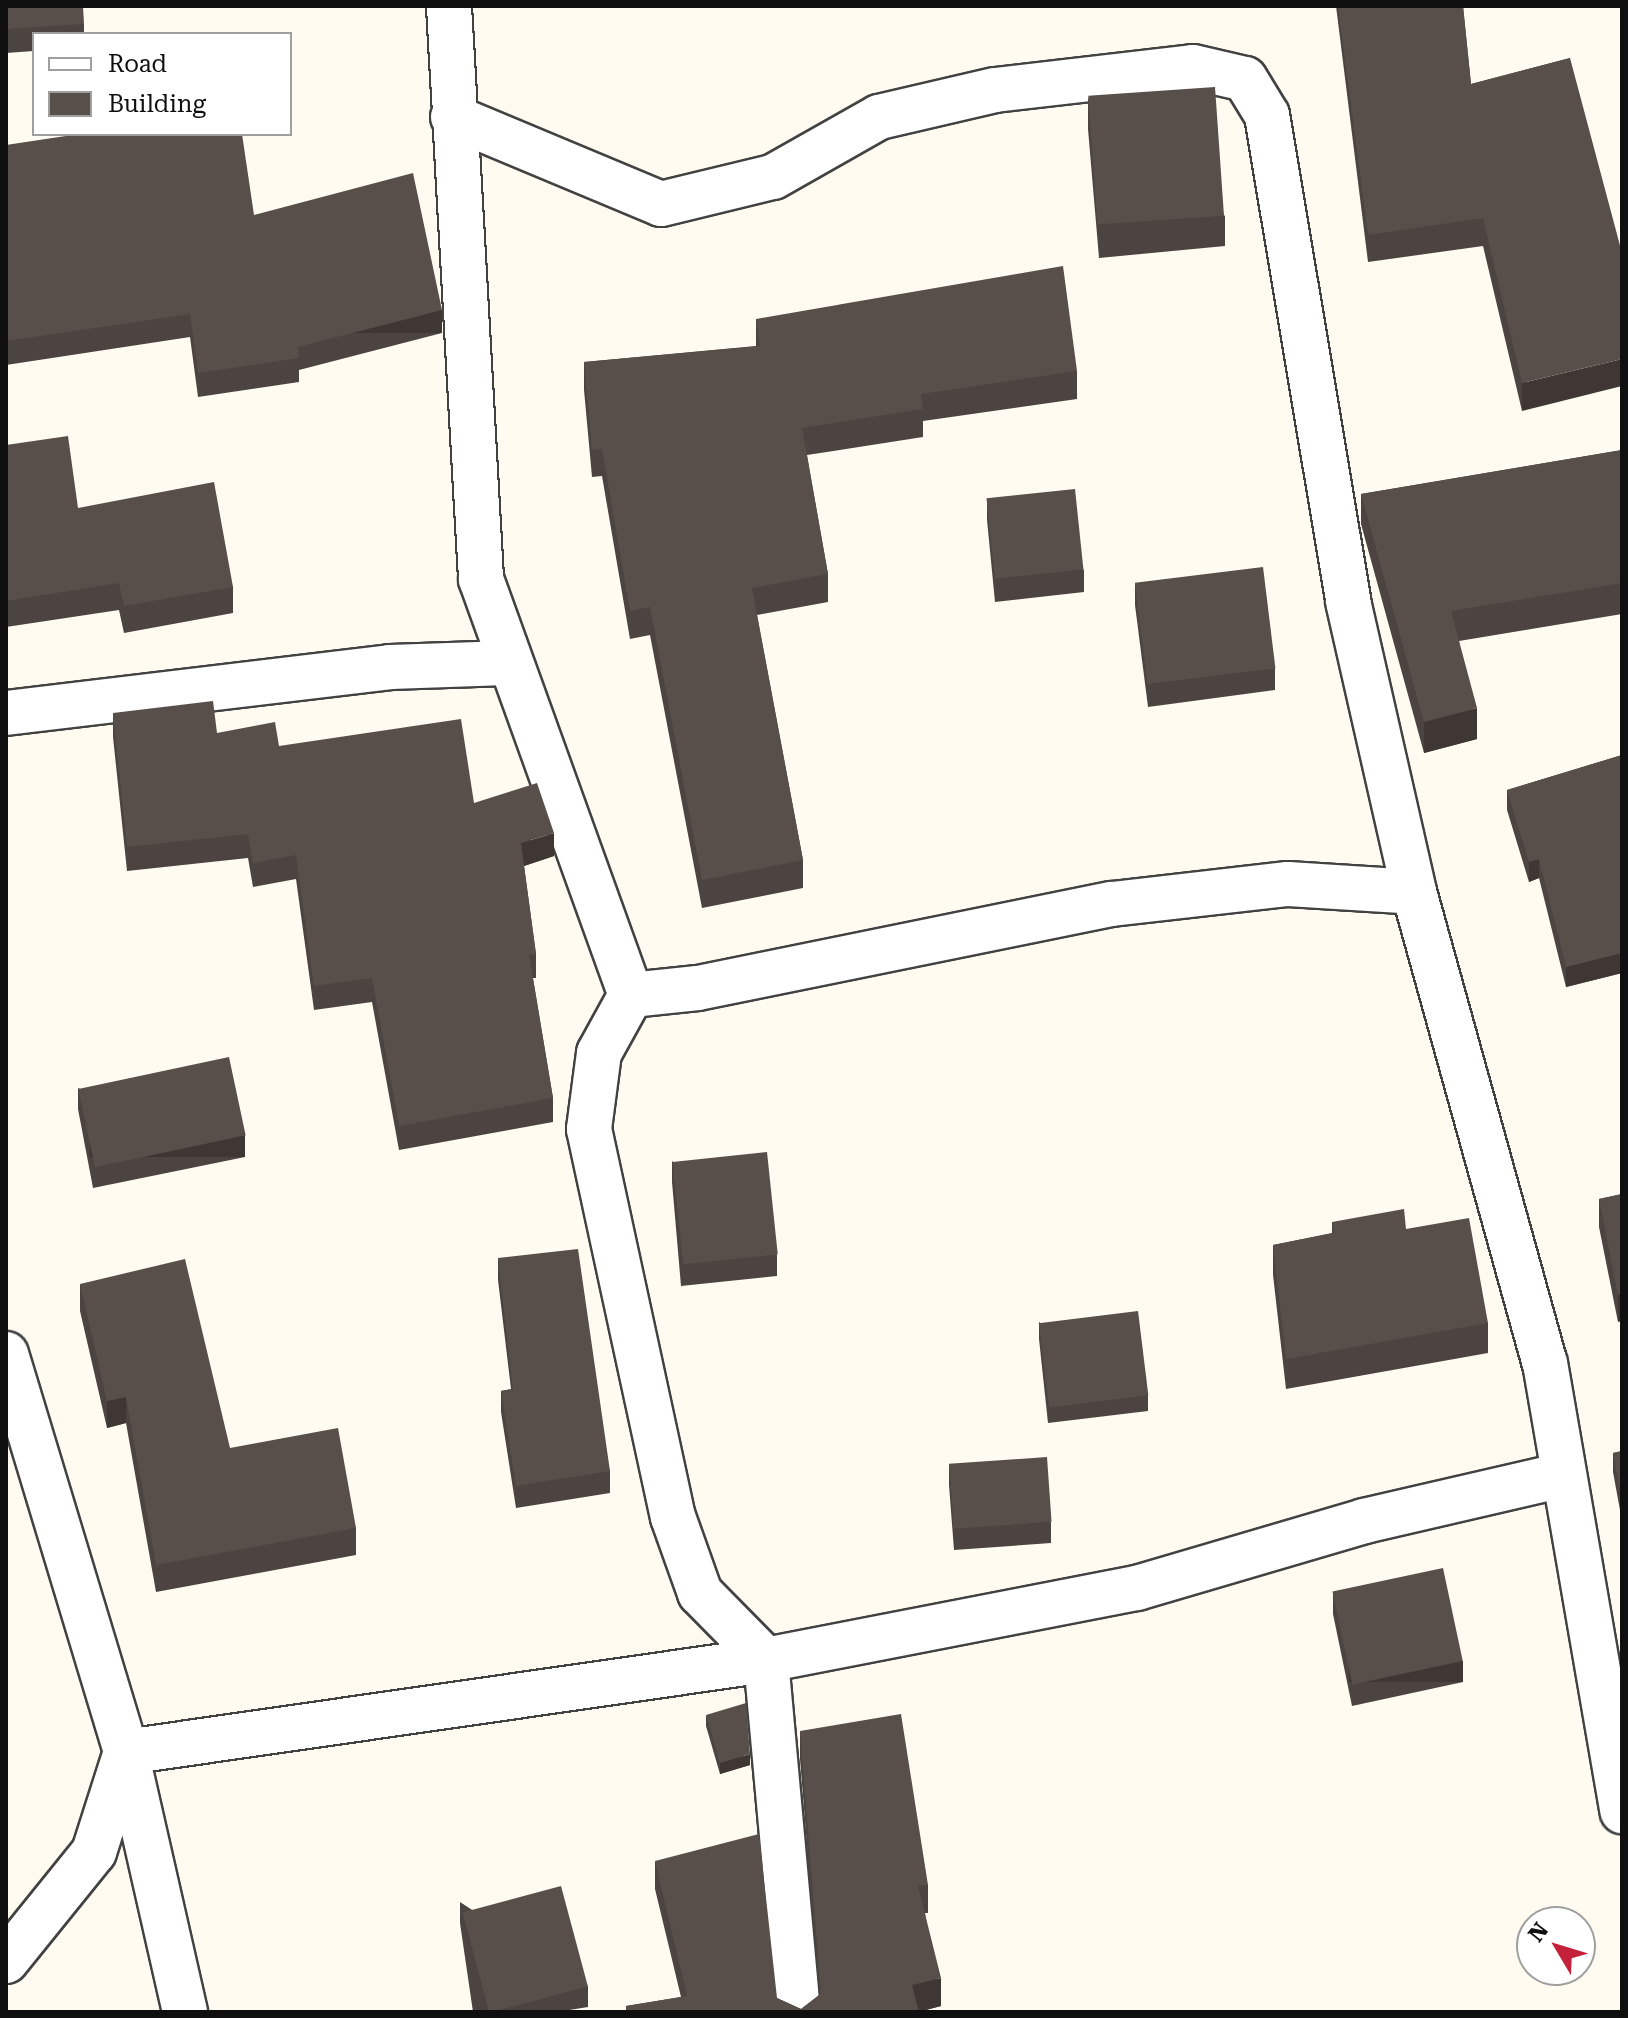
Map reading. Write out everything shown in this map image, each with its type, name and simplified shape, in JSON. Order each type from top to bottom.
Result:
[{"type":"street","points":[[449,6],[473,500],[481,579],[506,663],[631,995],[599,1053],[589,1129],[673,1517],[700,1593],[766,1660],[798,2012]]},
{"type":"street","points":[[453,117],[661,204],[773,177],[879,117],[995,90],[1193,67],[1245,79],[1267,115],[1348,601],[1414,892],[1545,1363],[1622,1811]]},
{"type":"street","points":[[6,713],[390,667],[506,663]]},
{"type":"street","points":[[631,995],[698,988],[1112,904],[1288,884],[1414,892]]},
{"type":"street","points":[[6,1354],[126,1752],[185,2012]]},
{"type":"street","points":[[126,1752],[766,1660],[1137,1588],[1364,1521],[1564,1475]]},
{"type":"street","points":[[6,1961],[94,1852],[126,1752]]},
{"type":"building","points":[[6,6],[83,6],[84,24],[6,29]]},
{"type":"building","points":[[1338,6],[1463,6],[1471,84],[1570,58],[1622,253],[1622,359],[1522,383],[1483,218],[1368,235]]},
{"type":"building","points":[[1215,87],[1224,216],[1097,225],[1088,96]]},
{"type":"building","points":[[66,136],[242,136],[254,215],[413,173],[442,310],[298,347],[299,358],[198,373],[190,314],[6,341],[6,145]]},
{"type":"building","points":[[1063,266],[1077,371],[921,394],[923,409],[802,428],[828,574],[752,588],[803,860],[702,880],[650,607],[630,611],[602,449],[592,450],[584,362],[760,346],[756,319]]},
{"type":"building","points":[[68,436],[78,508],[214,482],[233,587],[124,606],[119,583],[6,601],[6,445]]},
{"type":"building","points":[[1622,450],[1622,583],[1451,611],[1477,708],[1424,722],[1361,494]]},
{"type":"building","points":[[1075,489],[1083,570],[995,579],[986,498]]},
{"type":"building","points":[[1263,567],[1275,668],[1147,684],[1135,583]]},
{"type":"building","points":[[213,701],[217,733],[275,722],[279,746],[461,719],[474,803],[537,783],[554,833],[521,843],[536,954],[529,955],[553,1098],[399,1126],[372,978],[314,986],[296,855],[253,863],[248,834],[127,847],[113,713]]},
{"type":"building","points":[[1622,755],[1622,953],[1566,967],[1539,859],[1529,862],[1507,790]]},
{"type":"building","points":[[229,1057],[246,1135],[95,1167],[78,1089]]},
{"type":"building","points":[[767,1152],[778,1254],[683,1264],[673,1162]]},
{"type":"building","points":[[1622,1194],[1622,1294],[1618,1295],[1599,1199]]},
{"type":"building","points":[[1404,1209],[1406,1229],[1469,1218],[1488,1323],[1286,1359],[1273,1245],[1334,1233],[1332,1222]]},
{"type":"building","points":[[578,1249],[610,1471],[516,1486],[501,1391],[513,1389],[498,1258]]},
{"type":"building","points":[[185,1259],[230,1448],[338,1428],[356,1528],[156,1565],[126,1397],[107,1401],[80,1284]]},
{"type":"building","points":[[1138,1311],[1148,1395],[1049,1408],[1039,1323]]},
{"type":"building","points":[[1622,1451],[1622,1502],[1613,1453]]},
{"type":"building","points":[[1047,1457],[1052,1522],[954,1529],[949,1464]]},
{"type":"building","points":[[1443,1568],[1463,1661],[1352,1684],[1332,1591]]},
{"type":"building","points":[[746,1703],[750,1754],[720,1763],[706,1715]]},
{"type":"building","points":[[901,1714],[928,1885],[918,1886],[941,1978],[912,1985],[919,2012],[627,2012],[626,2006],[687,1996],[655,1861],[759,1834],[777,1998],[801,2009],[821,1994],[800,1731]]},
{"type":"building","points":[[561,1886],[588,1986],[489,2012],[462,1912]]}]
